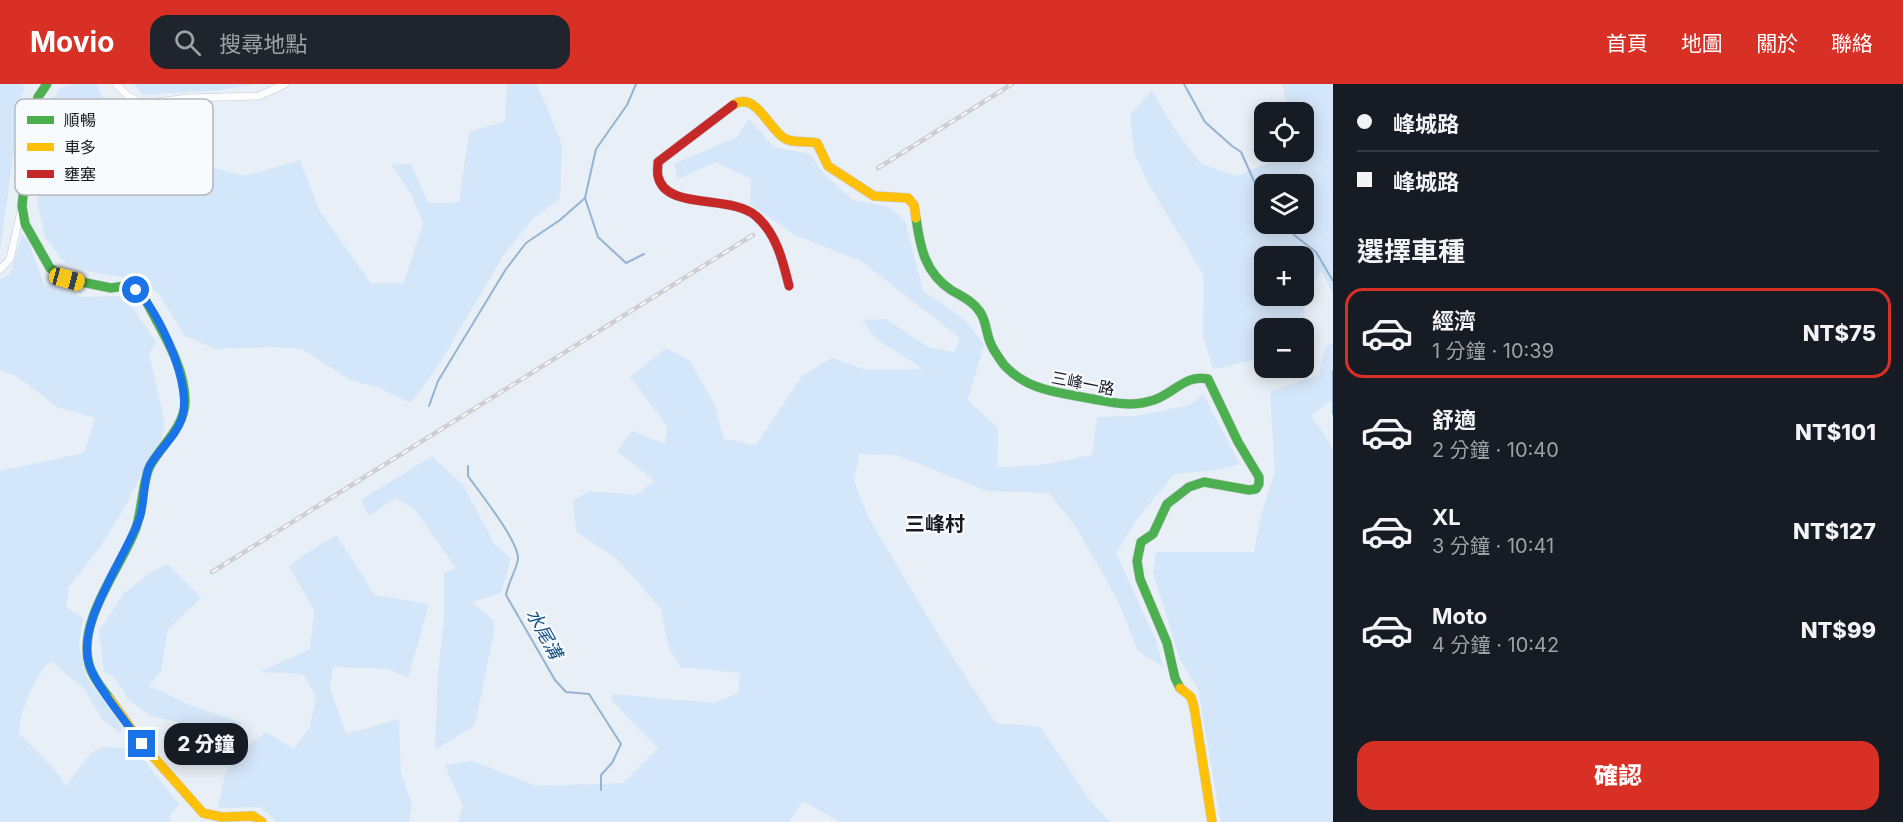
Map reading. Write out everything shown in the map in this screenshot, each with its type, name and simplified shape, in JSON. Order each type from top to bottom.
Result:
[{"type":"street","points":[[38,99],[47,84]]},
{"type":"street","points":[[116,84],[134,99]]},
{"type":"street","points":[[180,99],[259,96],[272,92],[285,84]]},
{"type":"street","name":"三峰一路","points":[[789,286],[779,251],[764,224],[756,215],[731,204],[696,201],[671,194],[663,189],[658,178],[658,162],[729,108],[735,100],[744,98],[760,107],[778,134],[787,140],[809,140],[817,143],[828,166],[874,196],[908,198],[914,206],[924,260],[930,272],[940,282],[977,308],[993,350],[1016,377],[1030,386],[1046,392],[1085,397],[1111,405],[1127,405],[1163,396],[1191,378],[1200,376],[1208,379],[1259,477],[1259,484],[1256,489],[1249,490],[1204,482],[1189,488],[1167,504],[1153,534],[1141,542],[1137,561],[1140,579],[1167,643],[1174,678],[1178,686],[1191,697],[1194,707],[1212,822]]},
{"type":"street","points":[[0,270],[10,259],[23,195]]},
{"type":"street","points":[[22,206],[25,224],[50,268],[67,279],[111,288],[124,286],[136,290],[144,297],[175,358],[183,386],[182,419],[149,468],[141,514],[135,530],[90,624],[87,643],[89,664],[97,681],[142,744],[203,813],[221,817],[253,816],[262,822]]},
{"type":"shaded area","points":[[0,84],[21,84],[25,88],[21,99],[15,99],[15,141],[0,252]]},
{"type":"shaded area","points":[[73,84],[97,84],[101,96],[107,99],[53,99],[60,88]]},
{"type":"shaded area","points":[[133,84],[256,84],[221,90],[144,95]]},
{"type":"shaded area","points":[[507,84],[537,84],[562,145],[560,198],[531,221],[503,256],[440,363],[411,403],[377,387],[350,380],[302,349],[274,347],[216,349],[185,336],[159,294],[141,280],[96,273],[66,264],[45,237],[37,195],[213,195],[213,167],[244,176],[300,160],[319,210],[371,283],[404,283],[423,223],[412,196],[392,165],[411,164],[428,203],[459,202],[469,132],[505,121]]},
{"type":"shaded area","points":[[1282,84],[1333,84],[1333,293],[1321,271],[1314,283],[1314,246],[1254,246],[1254,306],[1304,306],[1304,318],[1254,318],[1254,360],[1213,369],[1203,336],[1204,276],[1149,185],[1134,152],[1130,115],[1152,90],[1173,127],[1201,164],[1237,176],[1271,162],[1314,162],[1314,102],[1286,102]]},
{"type":"shaded area","points":[[749,119],[774,147],[810,154],[823,173],[853,200],[889,207],[905,221],[923,291],[963,318],[984,344],[968,400],[998,428],[997,467],[1041,465],[1092,455],[1097,417],[1135,416],[1190,405],[1203,394],[1240,464],[1217,470],[1174,474],[1136,521],[1116,553],[1155,638],[1163,667],[1138,651],[1117,599],[1076,527],[1049,493],[987,491],[897,455],[859,454],[854,481],[868,517],[939,636],[996,723],[1040,727],[1090,800],[1110,822],[840,822],[803,801],[789,822],[458,822],[463,807],[445,765],[473,761],[536,786],[623,783],[658,748],[611,700],[613,694],[714,703],[738,693],[740,673],[680,667],[668,646],[661,609],[617,559],[576,532],[573,500],[590,491],[636,495],[654,481],[617,451],[632,431],[665,444],[667,426],[630,377],[666,348],[689,360],[715,405],[724,439],[756,445],[802,376],[832,358],[866,370],[923,369],[876,339],[862,320],[886,319],[928,347],[954,352],[960,338],[861,261],[795,235],[750,204],[751,179],[716,162],[678,179],[674,164],[737,137]]},
{"type":"shaded area","points":[[22,235],[27,238],[44,284],[82,297],[125,296],[156,342],[149,353],[165,423],[160,444],[121,514],[99,548],[69,587],[66,607],[83,618],[79,645],[87,678],[123,727],[120,733],[102,719],[84,689],[51,661],[39,675],[29,694],[19,733],[55,770],[66,786],[91,753],[104,747],[135,749],[179,804],[170,816],[171,822],[0,822],[0,471],[84,453],[95,418],[57,407],[15,375],[0,370],[0,279],[10,274]]},
{"type":"shaded area","points":[[1333,343],[1333,399],[1311,415],[1333,448],[1333,822],[1221,822],[1198,689],[1180,660],[1153,572],[1156,552],[1254,552],[1261,515],[1275,471],[1270,391],[1319,375],[1325,347]]},
{"type":"shaded area","points":[[432,456],[463,485],[495,545],[511,558],[501,593],[472,602],[494,621],[494,632],[475,725],[435,750],[438,674],[444,619],[444,573],[456,568],[415,510],[396,498],[369,516],[361,500]]},
{"type":"shaded area","points":[[336,535],[375,595],[429,604],[408,678],[388,669],[333,667],[330,688],[346,734],[399,719],[401,773],[412,804],[409,822],[277,822],[260,807],[218,808],[225,774],[241,751],[266,732],[294,749],[310,727],[316,696],[303,674],[260,672],[310,649],[314,610],[289,567]]},
{"type":"shaded area","points":[[167,564],[201,598],[168,629],[161,671],[149,686],[190,705],[242,723],[223,743],[195,726],[150,716],[128,699],[114,677],[104,672],[99,631],[124,593],[153,571]]},
{"type":"waterway","name":"水尾溝","points":[[429,406],[438,381],[506,269],[526,243],[560,220],[585,198],[596,149],[627,105],[636,84]]},
{"type":"waterway","points":[[1184,84],[1205,122],[1241,152],[1254,181]]},
{"type":"waterway","points":[[585,198],[598,237],[626,263],[644,254]]},
{"type":"waterway","points":[[1294,234],[1316,252],[1333,281]]},
{"type":"waterway","points":[[1333,371],[1333,414]]},
{"type":"waterway","name":"水尾溝","points":[[468,466],[468,476],[506,529],[517,551],[518,559],[506,595],[555,680],[566,692],[589,694],[621,744],[612,763],[601,775],[601,790]]},
{"type":"railway","points":[[878,168],[1012,84]]},
{"type":"railway","points":[[212,572],[753,235]]},
{"type":"traffic: fast","points":[[38,99],[47,84]]},
{"type":"traffic: fast","points":[[23,195],[22,206],[25,224],[50,268],[67,279],[111,288],[124,286],[136,290],[144,297],[171,348],[184,389],[185,403],[181,420],[150,466],[136,528],[102,594],[89,630],[87,647],[90,669],[110,699]]},
{"type":"traffic: fast","points":[[916,218],[922,249],[935,276],[977,308],[984,319],[996,354],[1004,365],[1022,380],[1053,392],[1137,404],[1161,397],[1193,379],[1208,379],[1238,442],[1259,477],[1259,484],[1256,489],[1249,490],[1204,482],[1189,487],[1167,504],[1153,534],[1141,542],[1137,561],[1140,579],[1167,643],[1175,678],[1180,688]]},
{"type":"traffic: slow","points":[[733,105],[748,102],[755,106],[778,133],[788,140],[817,143],[828,166],[874,196],[908,198],[914,205],[916,218]]},
{"type":"traffic: slow","points":[[1180,688],[1191,697],[1194,707],[1212,822]]},
{"type":"traffic: slow","points":[[110,699],[142,744],[203,813],[221,817],[253,816],[262,822]]},
{"type":"traffic: jam","points":[[733,105],[658,162],[658,176],[663,187],[673,194],[731,205],[745,209],[756,216],[774,239],[789,286]]},
{"type":"district","name":"三峰村","points":[[935,524]]},
{"type":"route","points":[[136,290],[144,297],[175,358],[183,386],[182,419],[149,468],[141,514],[132,538],[90,624],[87,643],[89,664],[97,681],[142,744]]}]
